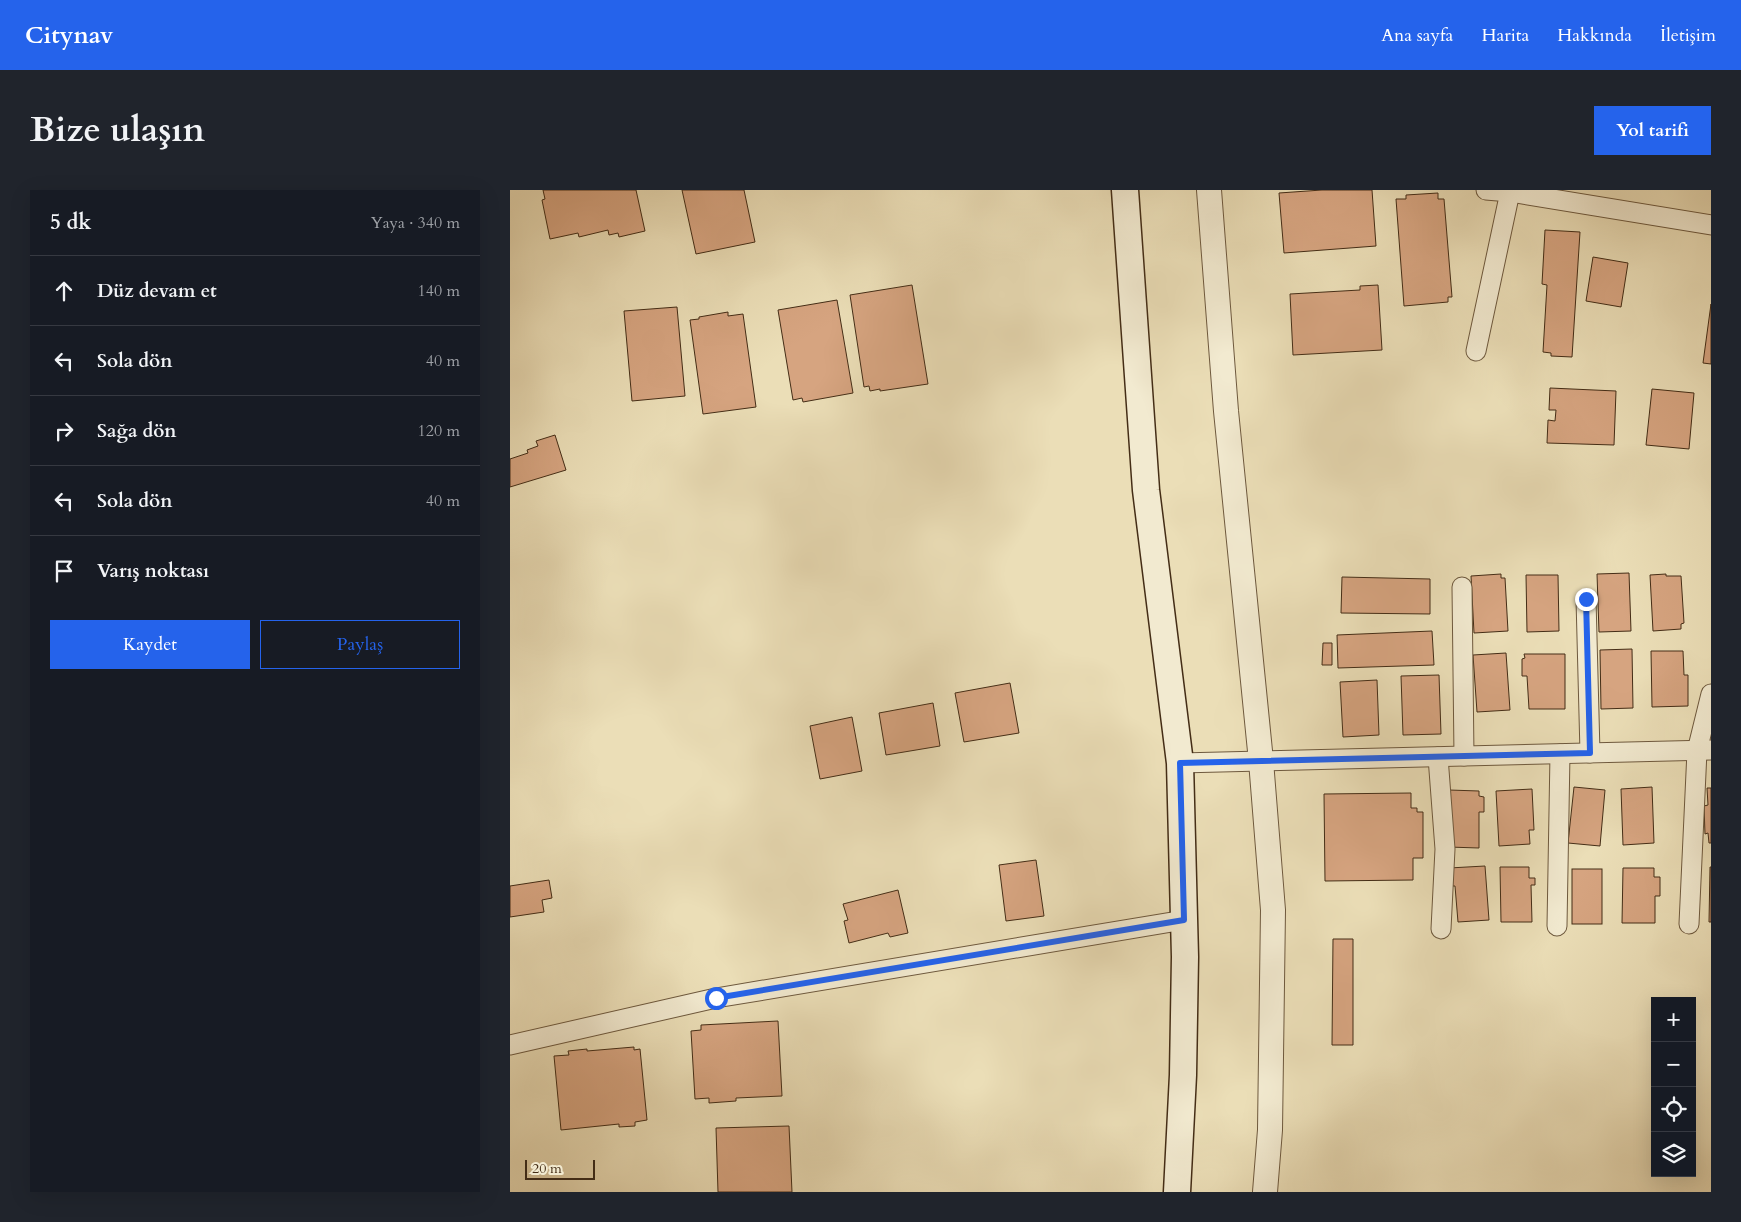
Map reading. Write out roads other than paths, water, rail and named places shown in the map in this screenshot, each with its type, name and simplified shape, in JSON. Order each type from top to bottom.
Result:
[{"type":"main road","points":[[1125,190],[1146,490],[1180,763],[1184,920],[1183,1075],[1177,1192]]},
{"type":"street","points":[[1210,190],[1227,420],[1262,761],[1273,910],[1270,1130],[1264,1192]]},
{"type":"street","points":[[1486,190],[1510,192],[1711,225]]},
{"type":"street","points":[[1476,351],[1510,192]]},
{"type":"street","points":[[1462,587],[1464,756]]},
{"type":"street","points":[[1586,599],[1590,753]]},
{"type":"street","points":[[1689,924],[1704,750],[1711,694]]},
{"type":"street","points":[[1180,763],[1704,750]]},
{"type":"street","points":[[1557,926],[1560,754]]},
{"type":"street","points":[[1438,757],[1445,848],[1441,929]]},
{"type":"street","points":[[510,1044],[716,998],[1184,920]]}]
